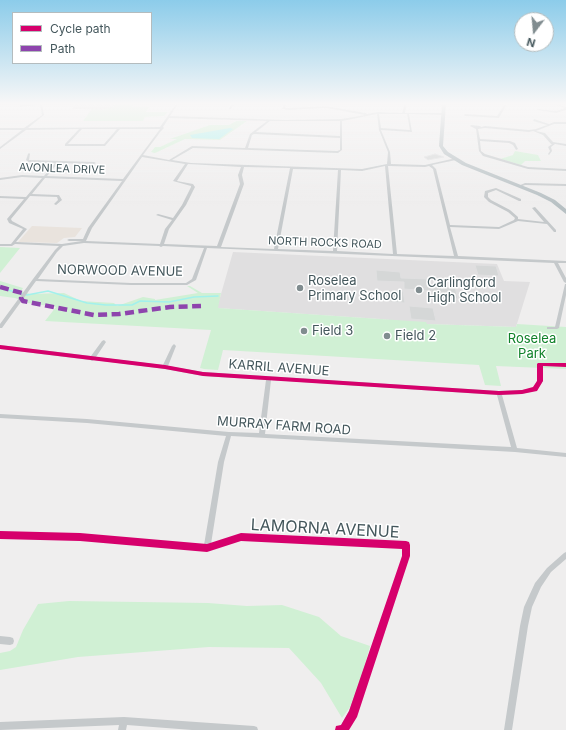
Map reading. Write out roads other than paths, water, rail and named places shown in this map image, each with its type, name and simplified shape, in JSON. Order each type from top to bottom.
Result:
[{"type":"highway","points":[[441,138],[441,146],[446,153],[455,159],[547,198],[566,212]]},
{"type":"street","points":[[1,146],[13,138]]},
{"type":"street","points":[[72,138],[66,145],[105,145],[111,138]]},
{"type":"street","points":[[14,243],[60,245],[77,241],[88,231],[153,138]]},
{"type":"street","points":[[246,149],[251,138]]},
{"type":"street","points":[[169,161],[192,147],[340,151],[341,138]]},
{"type":"street","points":[[383,138],[389,152],[388,165],[395,254]]},
{"type":"street","points":[[547,138],[554,144],[566,145]]},
{"type":"street","points":[[517,148],[514,144],[509,142],[478,140],[480,151],[484,155],[531,169],[566,170]]},
{"type":"street","points":[[549,154],[551,151],[548,147],[554,144]]},
{"type":"street","points":[[29,154],[28,161],[94,163]]},
{"type":"street","points":[[141,156],[187,164],[365,170],[388,165],[430,165],[455,159]]},
{"type":"street","points":[[0,245],[9,246],[14,243],[25,229],[9,220],[57,162]]},
{"type":"street","points":[[161,246],[167,230],[184,205],[193,187],[192,185],[175,181],[187,164]]},
{"type":"street","points":[[430,165],[434,169],[456,257]]},
{"type":"street","points":[[219,247],[242,184],[240,175],[243,166]]},
{"type":"street","points":[[276,250],[292,167]]},
{"type":"street","points":[[335,252],[340,169]]},
{"type":"street","name":"AVONLEA DRIVE","points":[[0,179],[22,176],[124,180]]},
{"type":"street","points":[[520,186],[525,184],[566,185]]},
{"type":"street","points":[[517,220],[512,212],[488,199],[486,192],[496,190],[520,200]]},
{"type":"street","points":[[0,197],[58,196],[60,200],[56,204]]},
{"type":"street","points":[[534,208],[555,231]]},
{"type":"street","points":[[158,215],[174,219]]},
{"type":"street","points":[[448,226],[497,228],[517,220],[548,223]]},
{"type":"street","points":[[84,241],[88,231]]},
{"type":"street","name":"NORTH ROCKS ROAD","points":[[77,241],[78,244],[84,241],[161,246],[219,247],[566,262]]},
{"type":"street","points":[[0,327],[60,245]]},
{"type":"street","name":"NORWOOD AVENUE","points":[[34,280],[121,284],[187,284],[194,280],[206,247]]},
{"type":"street","points":[[549,328],[557,328],[566,284],[555,261]]},
{"type":"street","points":[[92,359],[104,342]]},
{"type":"street","points":[[165,367],[174,346]]},
{"type":"street","name":"KARRIL AVENUE","points":[[0,347],[165,367],[203,374],[499,393],[522,392],[535,389],[540,381],[540,368]]},
{"type":"street","points":[[262,435],[269,379]]},
{"type":"street","points":[[499,393],[515,450]]},
{"type":"street","name":"MURRAY FARM ROAD","points":[[0,416],[87,421],[229,434],[515,450],[566,455]]},
{"type":"street","points":[[206,548],[221,462],[229,434]]},
{"type":"street","name":"LAMORNA AVENUE","points":[[0,535],[72,537],[206,548],[241,537],[406,545],[406,556],[353,713],[344,729],[340,730]]},
{"type":"street","points":[[508,730],[528,607],[538,585],[549,570],[566,555]]},
{"type":"street","points":[[0,640],[10,641]]},
{"type":"street","points":[[0,726],[197,725],[254,730]]},
{"type":"water","points":[[194,138],[220,138],[219,139]]},
{"type":"waterway","points":[[0,288],[27,295],[48,291],[87,303],[106,305],[132,305],[140,301],[169,302],[194,297],[218,296]]},
{"type":"place","name":"Roselea Primary School","points":[[300,288]]},
{"type":"place","name":"Carlingford High School","points":[[419,290]]},
{"type":"place","name":"Field 3","points":[[304,331]]},
{"type":"place","name":"Field 2","points":[[387,336]]},
{"type":"park label","name":"Roselea Park","points":[[532,346]]}]
